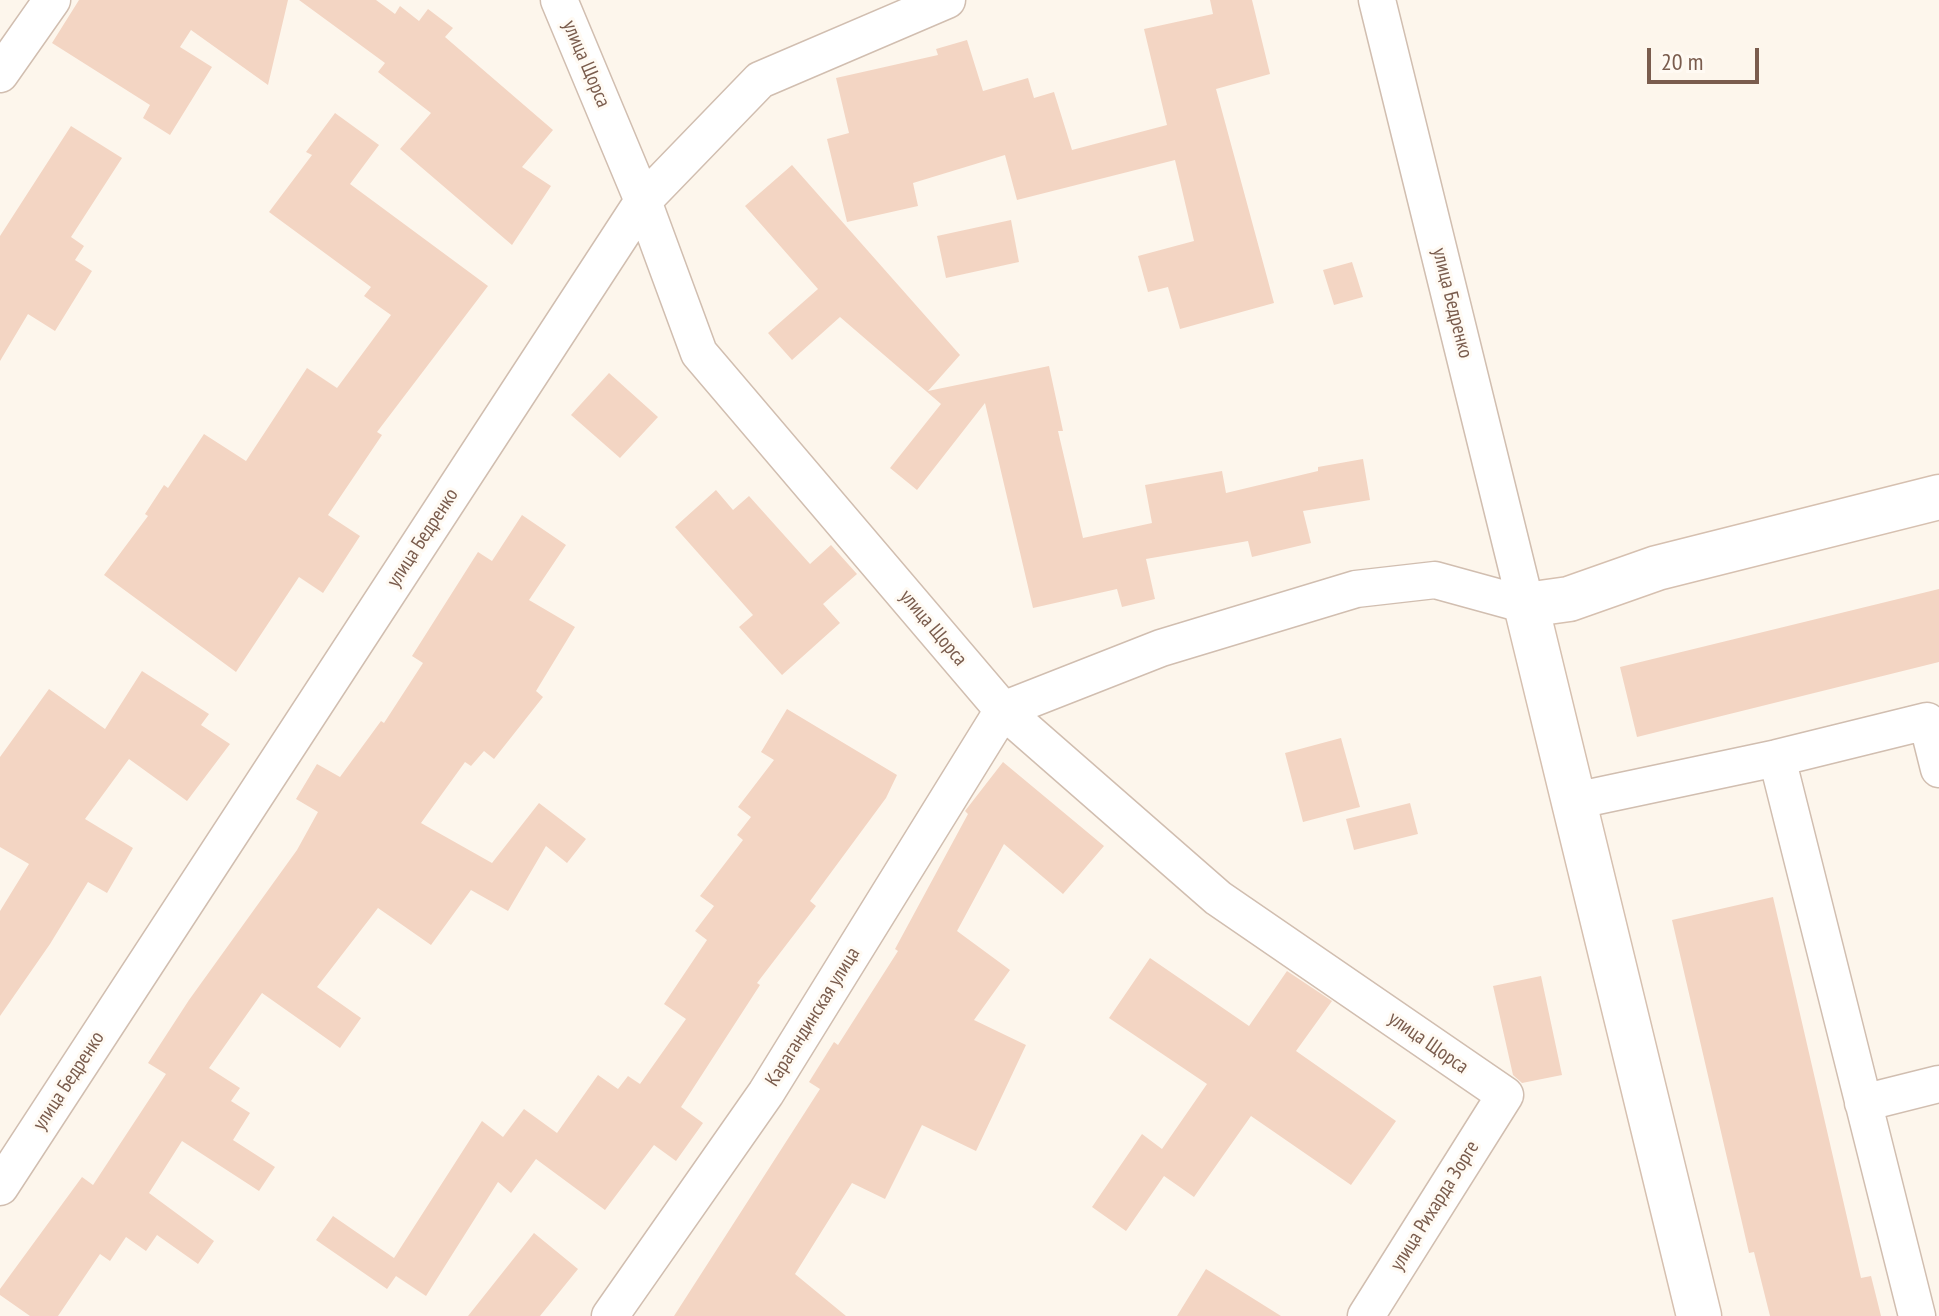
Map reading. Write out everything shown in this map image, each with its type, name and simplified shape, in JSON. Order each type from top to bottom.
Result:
[{"type":"street","points":[[0,74],[52,0]]},
{"type":"street","name":"улица Щорса","points":[[559,0],[643,201],[699,353],[1003,710],[1218,898],[1505,1095]]},
{"type":"street","name":"улица Бедренко","points":[[0,1187],[643,201],[760,80],[947,0]]},
{"type":"street","name":"улица Бедренко","points":[[1377,0],[1526,605]]},
{"type":"street","points":[[1003,710],[1161,648],[1356,589],[1435,580],[1526,605],[1569,599],[1657,568],[1939,497]]},
{"type":"street","points":[[1526,605],[1699,1316]]},
{"type":"street","name":"Карагандинская улица","points":[[610,1316],[766,1093],[1003,710]]},
{"type":"street","points":[[1574,801],[1777,758],[1927,721],[1939,769]]},
{"type":"street","points":[[1777,758],[1917,1316]]},
{"type":"street","points":[[1863,1103],[1939,1084]]},
{"type":"street","name":"улица Рихарда Зорге","points":[[1366,1316],[1505,1095]]},
{"type":"building","points":[[79,0],[288,0],[268,85],[191,30],[180,47],[212,67],[170,135],[143,118],[150,105],[52,43]]},
{"type":"building","points":[[299,0],[376,0],[395,14],[400,6],[419,21],[428,9],[453,28],[445,37],[553,130],[522,167],[551,186],[512,245],[400,149],[431,113],[378,72],[385,63]]},
{"type":"building","points":[[1210,0],[1252,0],[1270,74],[1216,89],[1274,303],[1180,329],[1168,287],[1148,292],[1138,256],[1194,241],[1175,160],[1017,200],[1005,155],[913,183],[918,206],[847,222],[827,139],[849,133],[836,78],[938,55],[936,49],[967,40],[983,91],[1028,78],[1034,98],[1054,92],[1072,150],[1167,125],[1144,29],[1213,14]]},
{"type":"building","points":[[335,113],[379,145],[350,184],[488,286],[377,432],[382,435],[328,515],[360,536],[323,593],[299,577],[236,672],[104,575],[148,516],[145,514],[164,485],[168,488],[204,434],[246,461],[307,368],[337,388],[391,315],[364,296],[371,287],[269,212],[312,155],[306,152]]},
{"type":"building","points":[[71,126],[122,158],[71,237],[84,246],[75,260],[92,271],[55,331],[28,314],[0,361],[0,236]]},
{"type":"building","points":[[792,165],[960,355],[928,391],[1049,366],[1063,431],[1058,431],[1083,538],[1152,523],[1145,485],[1222,471],[1226,493],[1318,471],[1318,467],[1363,459],[1370,500],[1303,511],[1311,543],[1252,557],[1248,541],[1146,559],[1155,599],[1122,607],[1117,589],[1033,608],[985,403],[917,490],[890,468],[941,404],[840,317],[792,360],[768,333],[818,289],[745,206]]},
{"type":"building","points":[[1011,220],[1019,262],[946,278],[937,236]]},
{"type":"building","points":[[1352,262],[1363,297],[1334,305],[1323,270]]},
{"type":"building","points":[[609,373],[658,417],[620,458],[571,415]]},
{"type":"building","points":[[716,490],[733,510],[749,496],[810,564],[831,545],[857,574],[823,604],[840,623],[782,675],[739,627],[753,615],[675,527]]},
{"type":"building","points":[[522,515],[566,545],[529,600],[575,627],[536,691],[543,697],[494,759],[484,751],[471,766],[465,762],[421,823],[492,863],[539,803],[586,839],[567,863],[546,846],[508,911],[471,890],[431,945],[378,908],[317,987],[361,1018],[340,1048],[262,993],[209,1068],[240,1088],[231,1101],[250,1113],[233,1140],[275,1167],[259,1191],[182,1141],[149,1193],[214,1241],[198,1264],[157,1235],[146,1251],[126,1237],[110,1261],[100,1254],[58,1316],[30,1316],[0,1295],[0,1289],[82,1177],[93,1185],[166,1074],[148,1063],[189,1000],[297,850],[318,812],[296,799],[317,764],[340,777],[381,721],[384,723],[423,663],[412,656],[478,552],[492,561]]},
{"type":"building","points":[[1939,589],[1939,662],[1637,737],[1620,667]]},
{"type":"building","points":[[142,671],[209,714],[201,725],[230,744],[187,801],[129,759],[85,819],[133,848],[107,893],[88,882],[0,1016],[0,911],[29,864],[0,847],[0,757],[49,689],[105,729]]},
{"type":"building","points":[[787,709],[897,775],[886,798],[810,901],[816,906],[757,983],[760,985],[681,1107],[703,1123],[676,1161],[654,1145],[605,1210],[536,1159],[511,1193],[498,1182],[426,1296],[396,1276],[387,1289],[316,1240],[333,1216],[394,1258],[482,1121],[503,1137],[524,1109],[557,1133],[598,1075],[618,1089],[628,1076],[640,1084],[686,1019],[664,1004],[707,940],[695,931],[714,906],[700,896],[743,840],[737,835],[751,817],[738,807],[774,760],[761,752]]},
{"type":"building","points":[[1341,738],[1360,807],[1303,822],[1285,753]]},
{"type":"building","points":[[1003,762],[1104,846],[1063,894],[1004,844],[957,931],[1010,970],[974,1020],[1026,1045],[976,1151],[922,1125],[885,1199],[852,1183],[795,1274],[846,1316],[674,1316],[820,1089],[809,1082],[834,1042],[838,1045],[898,951],[895,949],[968,814],[965,811]]},
{"type":"building","points":[[1410,803],[1418,834],[1354,850],[1346,819]]},
{"type":"building","points":[[1773,897],[1861,1278],[1871,1276],[1881,1316],[1770,1316],[1754,1252],[1749,1253],[1672,920]]},
{"type":"building","points":[[1150,958],[1249,1026],[1287,971],[1332,1001],[1296,1051],[1396,1121],[1351,1185],[1251,1116],[1194,1197],[1164,1176],[1126,1231],[1092,1207],[1142,1134],[1162,1149],[1207,1084],[1109,1018]]},
{"type":"building","points":[[1541,976],[1562,1075],[1522,1083],[1513,1075],[1493,986]]},
{"type":"building","points":[[534,1233],[578,1269],[540,1316],[468,1316]]},
{"type":"building","points":[[1206,1269],[1281,1316],[1177,1316]]}]
